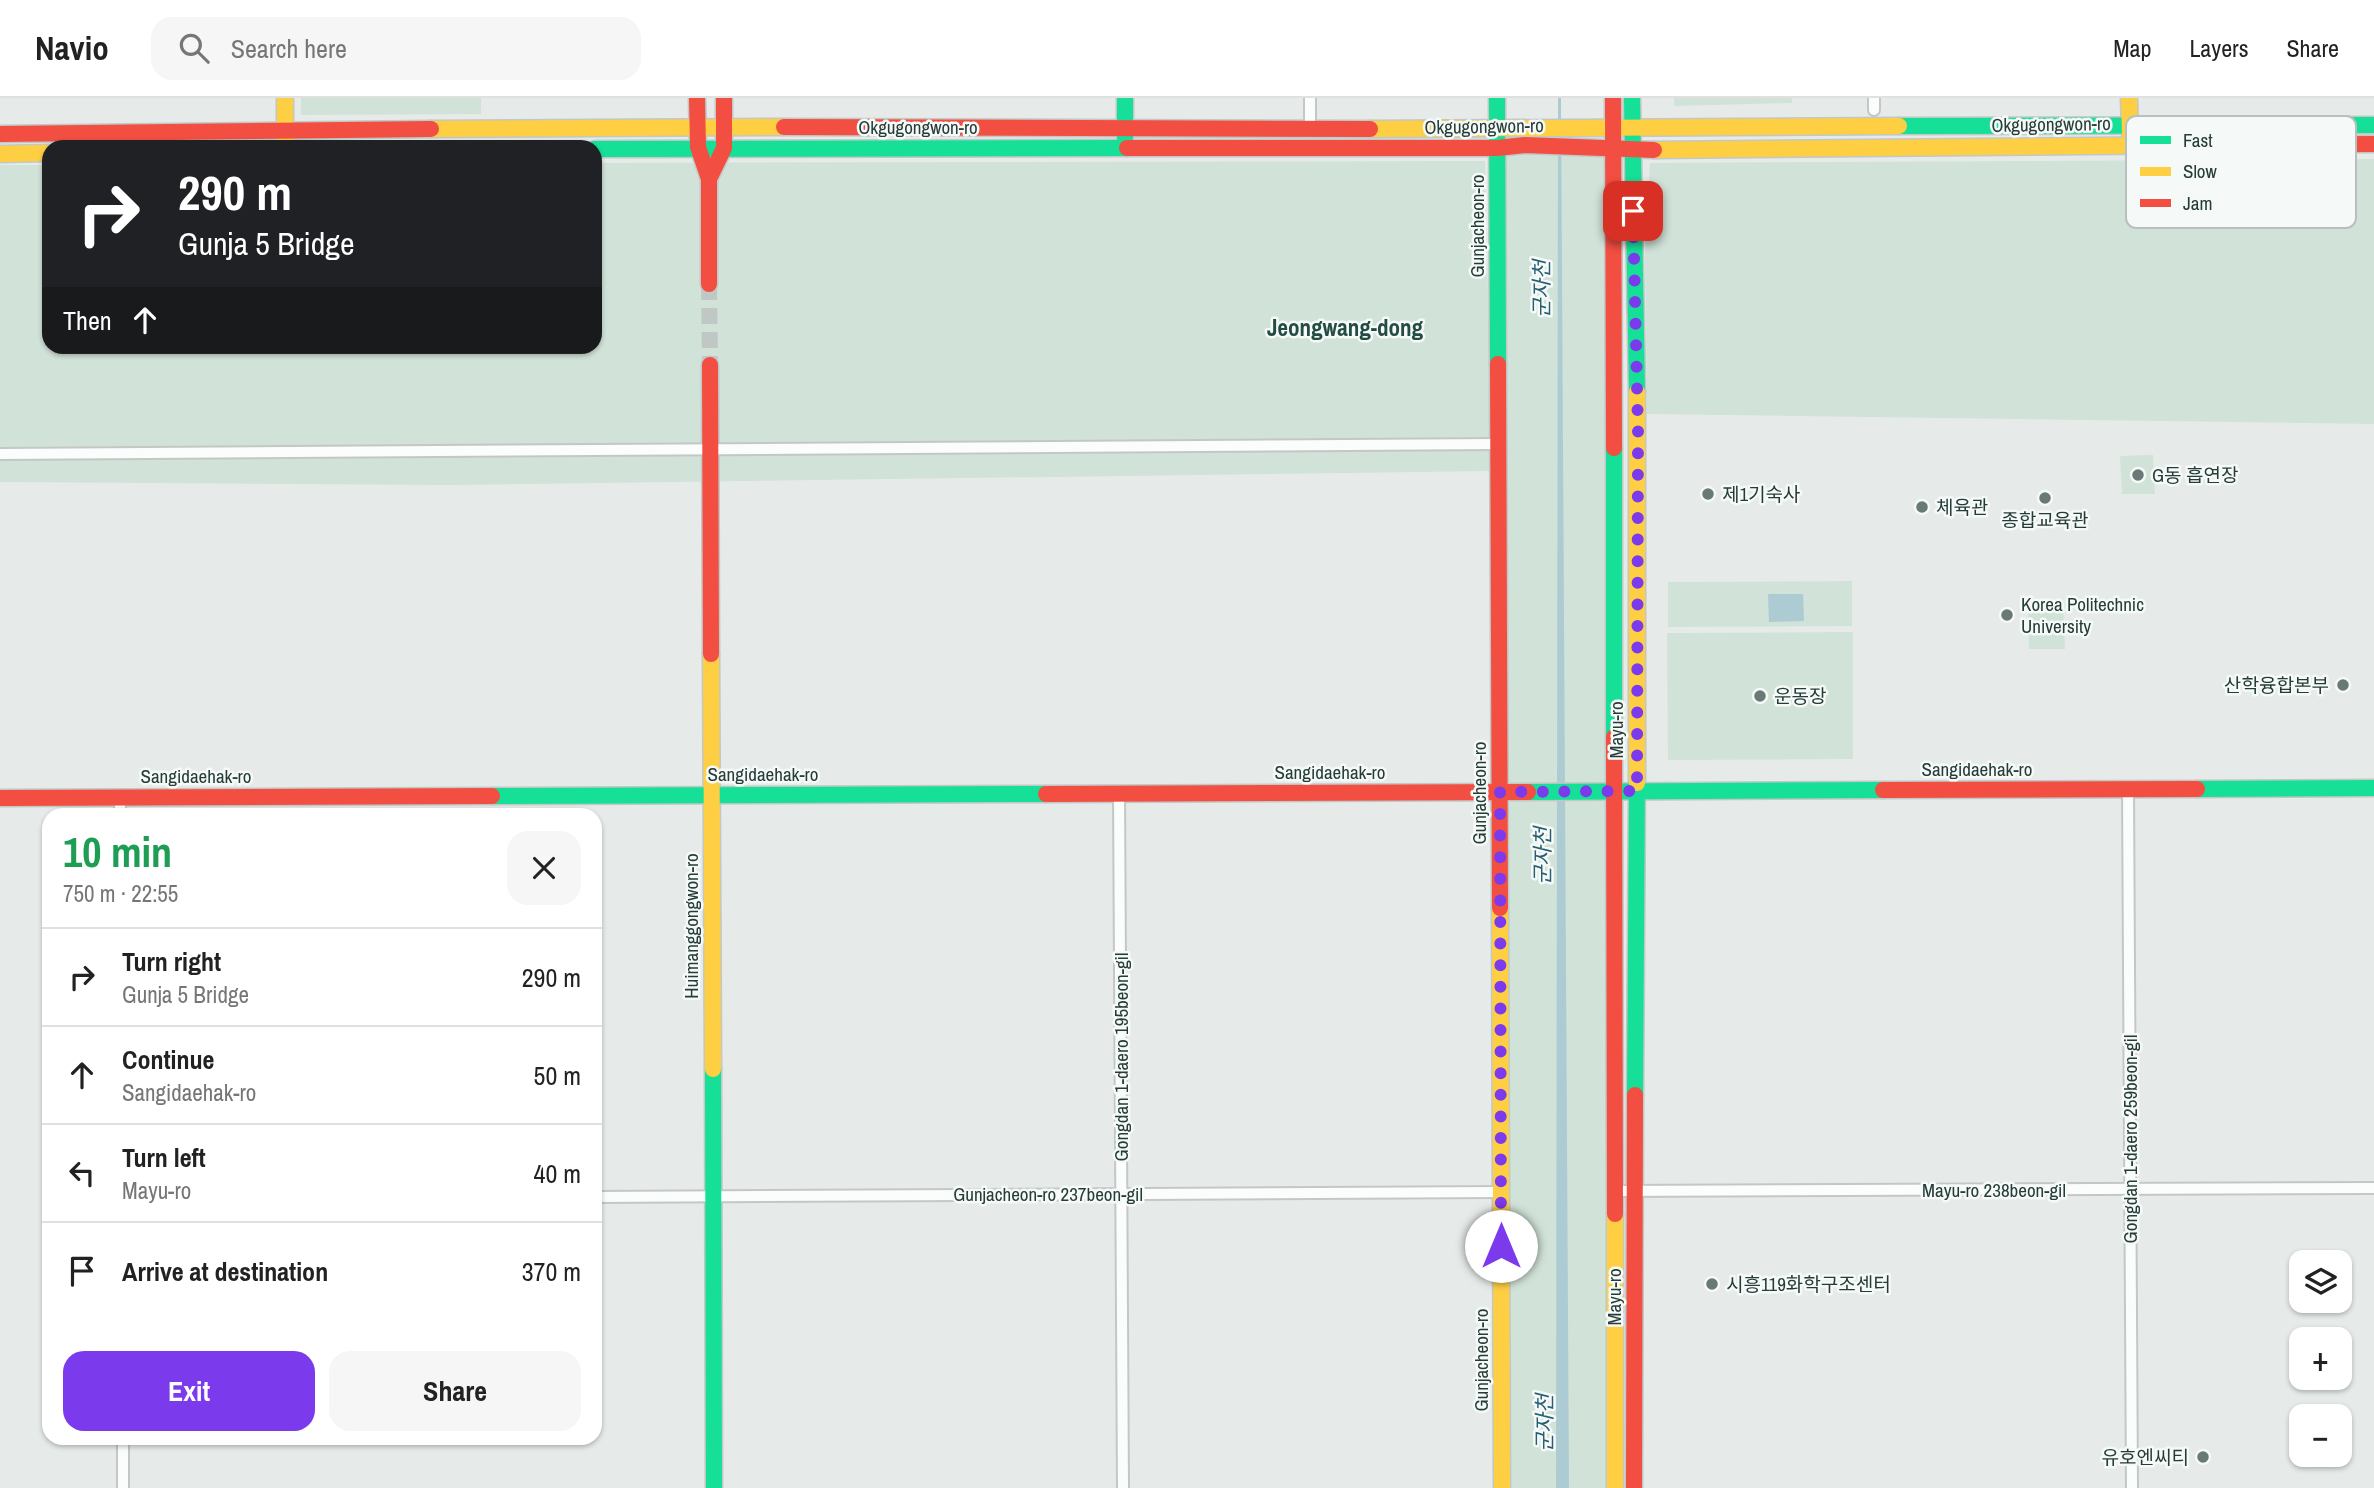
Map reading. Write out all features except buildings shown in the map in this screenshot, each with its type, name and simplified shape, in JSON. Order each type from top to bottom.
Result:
[{"type":"street","points":[[285,98],[285,140]]},
{"type":"street","points":[[697,98],[698,147],[709,179],[709,285]]},
{"type":"street","points":[[709,179],[724,148],[724,98]]},
{"type":"street","points":[[1125,98],[1125,148]]},
{"type":"street","points":[[1310,98],[1310,129]]},
{"type":"street","name":"Gunjacheon-ro","points":[[1497,98],[1502,1488]]},
{"type":"street","name":"Mayu-ro","points":[[1613,98],[1615,1488]]},
{"type":"street","name":"Mayu-ro","points":[[1632,98],[1638,431],[1634,1488]]},
{"type":"street","points":[[1874,98],[1874,110]]},
{"type":"street","points":[[2129,98],[2130,116]]},
{"type":"street","name":"Okgugongwon-ro","points":[[2356,125],[2374,125]]},
{"type":"street","name":"Okgugongwon-ro","points":[[602,149],[1497,148],[1632,129],[2126,127]]},
{"type":"street","name":"Okgugongwon-ro","points":[[0,134],[285,140],[698,128],[1497,129],[1537,130],[1583,138],[1612,150],[2126,145]]},
{"type":"street","name":"Okgugongwon-ro","points":[[2356,144],[2374,144]]},
{"type":"street","points":[[0,154],[42,153]]},
{"type":"street","name":"Huimanggongwon-ro","points":[[710,365],[714,1488]]},
{"type":"street","points":[[0,454],[1499,444]]},
{"type":"street","name":"Sangidaehak-ro","points":[[0,798],[2374,788]]},
{"type":"street","name":"Gongdan 1-daero 259beon-gil","points":[[2128,789],[2132,1488]]},
{"type":"street","name":"Gongdan 1-daero 195beon-gil","points":[[1119,793],[1123,1488]]},
{"type":"street","points":[[120,798],[120,808]]},
{"type":"street","name":"Mayu-ro 238beon-gil","points":[[1615,1191],[2374,1188]]},
{"type":"street","name":"Gunjacheon-ro 237beon-gil","points":[[602,1197],[1501,1192]]},
{"type":"street","points":[[123,1445],[123,1488]]},
{"type":"green space","points":[[301,98],[481,98],[481,114],[301,115]]},
{"type":"green space","points":[[1674,98],[1792,98],[1792,103],[1674,106]]},
{"type":"green space","points":[[1497,148],[1612,150],[1616,1488],[1502,1488]]},
{"type":"green space","points":[[2356,159],[2374,159],[2374,424],[1647,414],[1645,257],[1650,163],[2126,160],[2126,228],[2356,228]]},
{"type":"green space","points":[[1485,161],[1492,471],[450,485],[0,482],[0,165],[42,165],[42,354],[602,354],[602,163]]},
{"type":"green space","name":"G동 흡연장","points":[[2153,455],[2155,494],[2122,494],[2120,456]]},
{"type":"green space","points":[[1852,581],[1852,626],[1668,627],[1668,582]]},
{"type":"green space","points":[[2063,604],[2065,649],[2029,649],[2028,606]]},
{"type":"green space","name":"운동장","points":[[1853,632],[1853,759],[1668,760],[1667,633]]},
{"type":"water","points":[[1558,98],[1561,98],[1569,1488],[1556,1488]]},
{"type":"water","points":[[1768,594],[1803,594],[1804,621],[1769,622]]},
{"type":"tunnel","points":[[709,284],[710,365]]},
{"type":"traffic: fast","points":[[1125,98],[1125,138]]},
{"type":"traffic: fast","points":[[1497,98],[1498,364]]},
{"type":"traffic: fast","points":[[1632,98],[1637,392]]},
{"type":"traffic: fast","points":[[2356,125],[2374,125]]},
{"type":"traffic: fast","points":[[1899,126],[2126,126]]},
{"type":"traffic: fast","points":[[602,149],[1127,148]]},
{"type":"traffic: fast","points":[[1614,448],[1614,737]]},
{"type":"traffic: fast","points":[[1635,1095],[1637,783]]},
{"type":"traffic: fast","points":[[2197,789],[2374,788]]},
{"type":"traffic: fast","points":[[1528,792],[1883,790]]},
{"type":"traffic: fast","points":[[492,796],[1046,794]]},
{"type":"traffic: fast","points":[[713,1069],[714,1488]]},
{"type":"traffic: slow","points":[[285,98],[285,140]]},
{"type":"traffic: slow","points":[[2129,98],[2130,116]]},
{"type":"traffic: slow","points":[[1370,129],[1899,126]]},
{"type":"traffic: slow","points":[[431,129],[784,127]]},
{"type":"traffic: slow","points":[[1654,150],[2126,146]]},
{"type":"traffic: slow","points":[[0,154],[42,153]]},
{"type":"traffic: slow","points":[[1637,392],[1637,783]]},
{"type":"traffic: slow","points":[[711,654],[713,1069]]},
{"type":"traffic: slow","points":[[1500,908],[1502,1488]]},
{"type":"traffic: slow","points":[[1615,1214],[1615,1488]]},
{"type":"traffic: jam","points":[[697,98],[698,147],[709,179],[709,284]]},
{"type":"traffic: jam","points":[[709,179],[724,148],[724,98]]},
{"type":"traffic: jam","points":[[1613,98],[1614,448]]},
{"type":"traffic: jam","points":[[784,127],[1370,129]]},
{"type":"traffic: jam","points":[[0,134],[431,129]]},
{"type":"traffic: jam","points":[[2356,144],[2374,144]]},
{"type":"traffic: jam","points":[[1127,148],[1497,148],[1525,145],[1654,150]]},
{"type":"traffic: jam","points":[[1498,364],[1500,908]]},
{"type":"traffic: jam","points":[[710,365],[711,654]]},
{"type":"traffic: jam","points":[[1614,737],[1615,1214]]},
{"type":"traffic: jam","points":[[1883,790],[2197,789]]},
{"type":"traffic: jam","points":[[1046,794],[1528,792]]},
{"type":"traffic: jam","points":[[0,798],[492,796]]},
{"type":"traffic: jam","points":[[1634,1488],[1635,1095]]},
{"type":"place","name":"G동 흡연장","points":[[2138,475]]},
{"type":"place","name":"제1기숙사","points":[[1708,494]]},
{"type":"place","name":"종합교육관","points":[[2045,498]]},
{"type":"place","name":"체육관","points":[[1922,507]]},
{"type":"place","name":"Korea Politechnic University","points":[[2007,615]]},
{"type":"place","name":"산학융합본부","points":[[2343,685]]},
{"type":"place","name":"운동장","points":[[1760,696]]},
{"type":"place","name":"시흥119화학구조센터","points":[[1712,1284]]},
{"type":"place","name":"유호엔씨티","points":[[2203,1457]]},
{"type":"district","name":"Jeongwang-dong","points":[[1345,327]]},
{"type":"route","points":[[1501,1246],[1500,792],[1637,791],[1638,431],[1633,211]]},
{"type":"water label","name":"군자천","points":[[1541,289]]},
{"type":"water label","name":"군자천","points":[[1542,856]]},
{"type":"water label","name":"군자천","points":[[1544,1423]]}]
